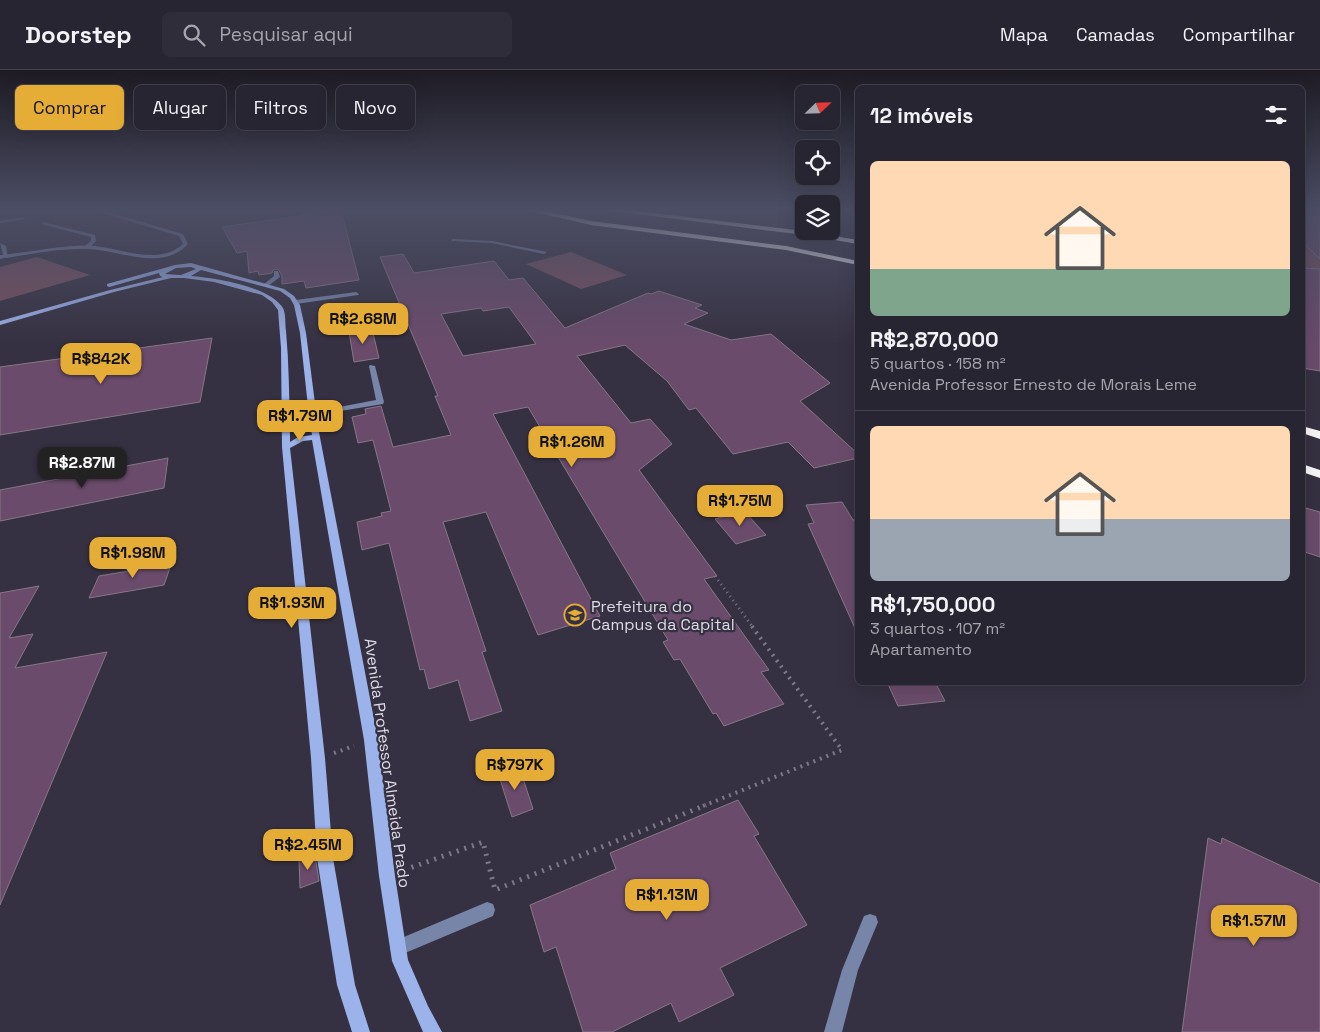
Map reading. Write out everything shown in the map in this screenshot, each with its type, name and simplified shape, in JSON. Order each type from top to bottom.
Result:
[{"type":"highway","points":[[819,255],[855,262]]},
{"type":"highway","points":[[1305,430],[1320,435]]},
{"type":"highway","points":[[1305,469],[1320,474]]},
{"type":"street","points":[[134,255],[165,255]]},
{"type":"street","points":[[0,318],[182,265],[198,266],[282,290],[296,302],[356,294]]},
{"type":"street","points":[[0,324],[112,291],[196,272],[199,269],[198,266]]},
{"type":"street","points":[[168,268],[162,272],[162,275],[214,280],[264,294],[274,301],[281,310],[284,348],[286,447],[318,758],[325,858],[346,985],[361,1032]]},
{"type":"street","points":[[266,285],[276,277],[276,272]]},
{"type":"street","name":"Avenida Professor Almeida Prado","points":[[296,302],[303,333],[315,432],[371,740],[387,876],[400,961],[422,1012],[433,1032]]},
{"type":"street","points":[[313,414],[380,402],[372,366]]},
{"type":"street","points":[[285,429],[315,432]]},
{"type":"street","points":[[286,447],[315,432]]},
{"type":"street","points":[[398,948],[487,910]]},
{"type":"street","points":[[833,1032],[850,970],[870,922]]},
{"type":"path","points":[[387,876],[483,842],[495,890],[842,750],[716,576]]},
{"type":"path","points":[[318,758],[371,740]]},
{"type":"shaded area","points":[[560,255],[578,255],[627,275],[581,289],[526,264]]},
{"type":"shaded area","points":[[1305,255],[1316,255],[1320,259],[1320,269],[1305,268]]},
{"type":"shaded area","points":[[37,257],[90,275],[0,301],[0,267]]},
{"type":"building","points":[[247,255],[353,255],[359,280],[306,288],[304,281],[282,284],[282,276],[278,269],[273,270],[272,273],[259,275],[258,271],[249,273]]},
{"type":"building","points":[[404,255],[414,273],[494,261],[509,280],[523,278],[565,328],[648,293],[651,294],[659,291],[702,305],[695,308],[708,313],[684,324],[731,340],[771,334],[830,383],[800,401],[855,451],[855,459],[814,468],[788,442],[733,454],[696,408],[689,410],[667,381],[625,345],[577,356],[631,423],[650,419],[672,444],[639,470],[717,576],[704,579],[769,670],[761,672],[784,704],[724,726],[716,713],[713,714],[680,659],[674,660],[663,642],[668,640],[528,407],[493,414],[600,616],[538,635],[486,512],[443,522],[486,651],[482,652],[502,711],[470,721],[458,680],[429,689],[424,669],[420,670],[389,543],[362,550],[357,522],[382,516],[381,513],[391,511],[373,440],[358,443],[352,417],[366,414],[365,409],[381,406],[393,447],[451,435],[435,396],[438,396],[380,257]],"holes":[[[509,307],[536,344],[463,356],[441,314],[481,308],[483,311]]]},
{"type":"building","points":[[1305,268],[1320,269],[1320,371],[1305,368]]},
{"type":"building","points":[[372,329],[379,358],[354,362],[349,332]]},
{"type":"building","points":[[212,338],[200,402],[0,435],[0,367]]},
{"type":"building","points":[[168,458],[164,488],[0,521],[0,490]]},
{"type":"building","points":[[842,502],[853,520],[855,520],[855,628],[808,524],[814,523],[806,505]]},
{"type":"building","points":[[1305,508],[1320,512],[1320,557],[1305,552]]},
{"type":"building","points":[[744,511],[766,535],[736,544],[715,519]]},
{"type":"building","points":[[173,559],[164,585],[89,598],[99,576],[141,569],[142,564]]},
{"type":"building","points":[[39,586],[9,638],[33,634],[15,668],[107,652],[0,905],[0,593]]},
{"type":"building","points":[[888,685],[937,685],[945,701],[898,706]]},
{"type":"building","points":[[519,766],[533,809],[512,817],[498,773]]},
{"type":"building","points":[[738,800],[759,834],[754,836],[807,925],[720,968],[734,995],[679,1022],[671,1003],[612,1032],[583,1032],[556,947],[544,952],[530,905],[616,869],[610,853]]},
{"type":"building","points":[[1208,838],[1221,844],[1222,838],[1320,884],[1320,1032],[1182,1032]]},
{"type":"building","points":[[315,855],[319,881],[300,888],[299,860]]},
{"type":"place","name":"Prefeitura do Campus da Capital","points":[[575,615]]}]
